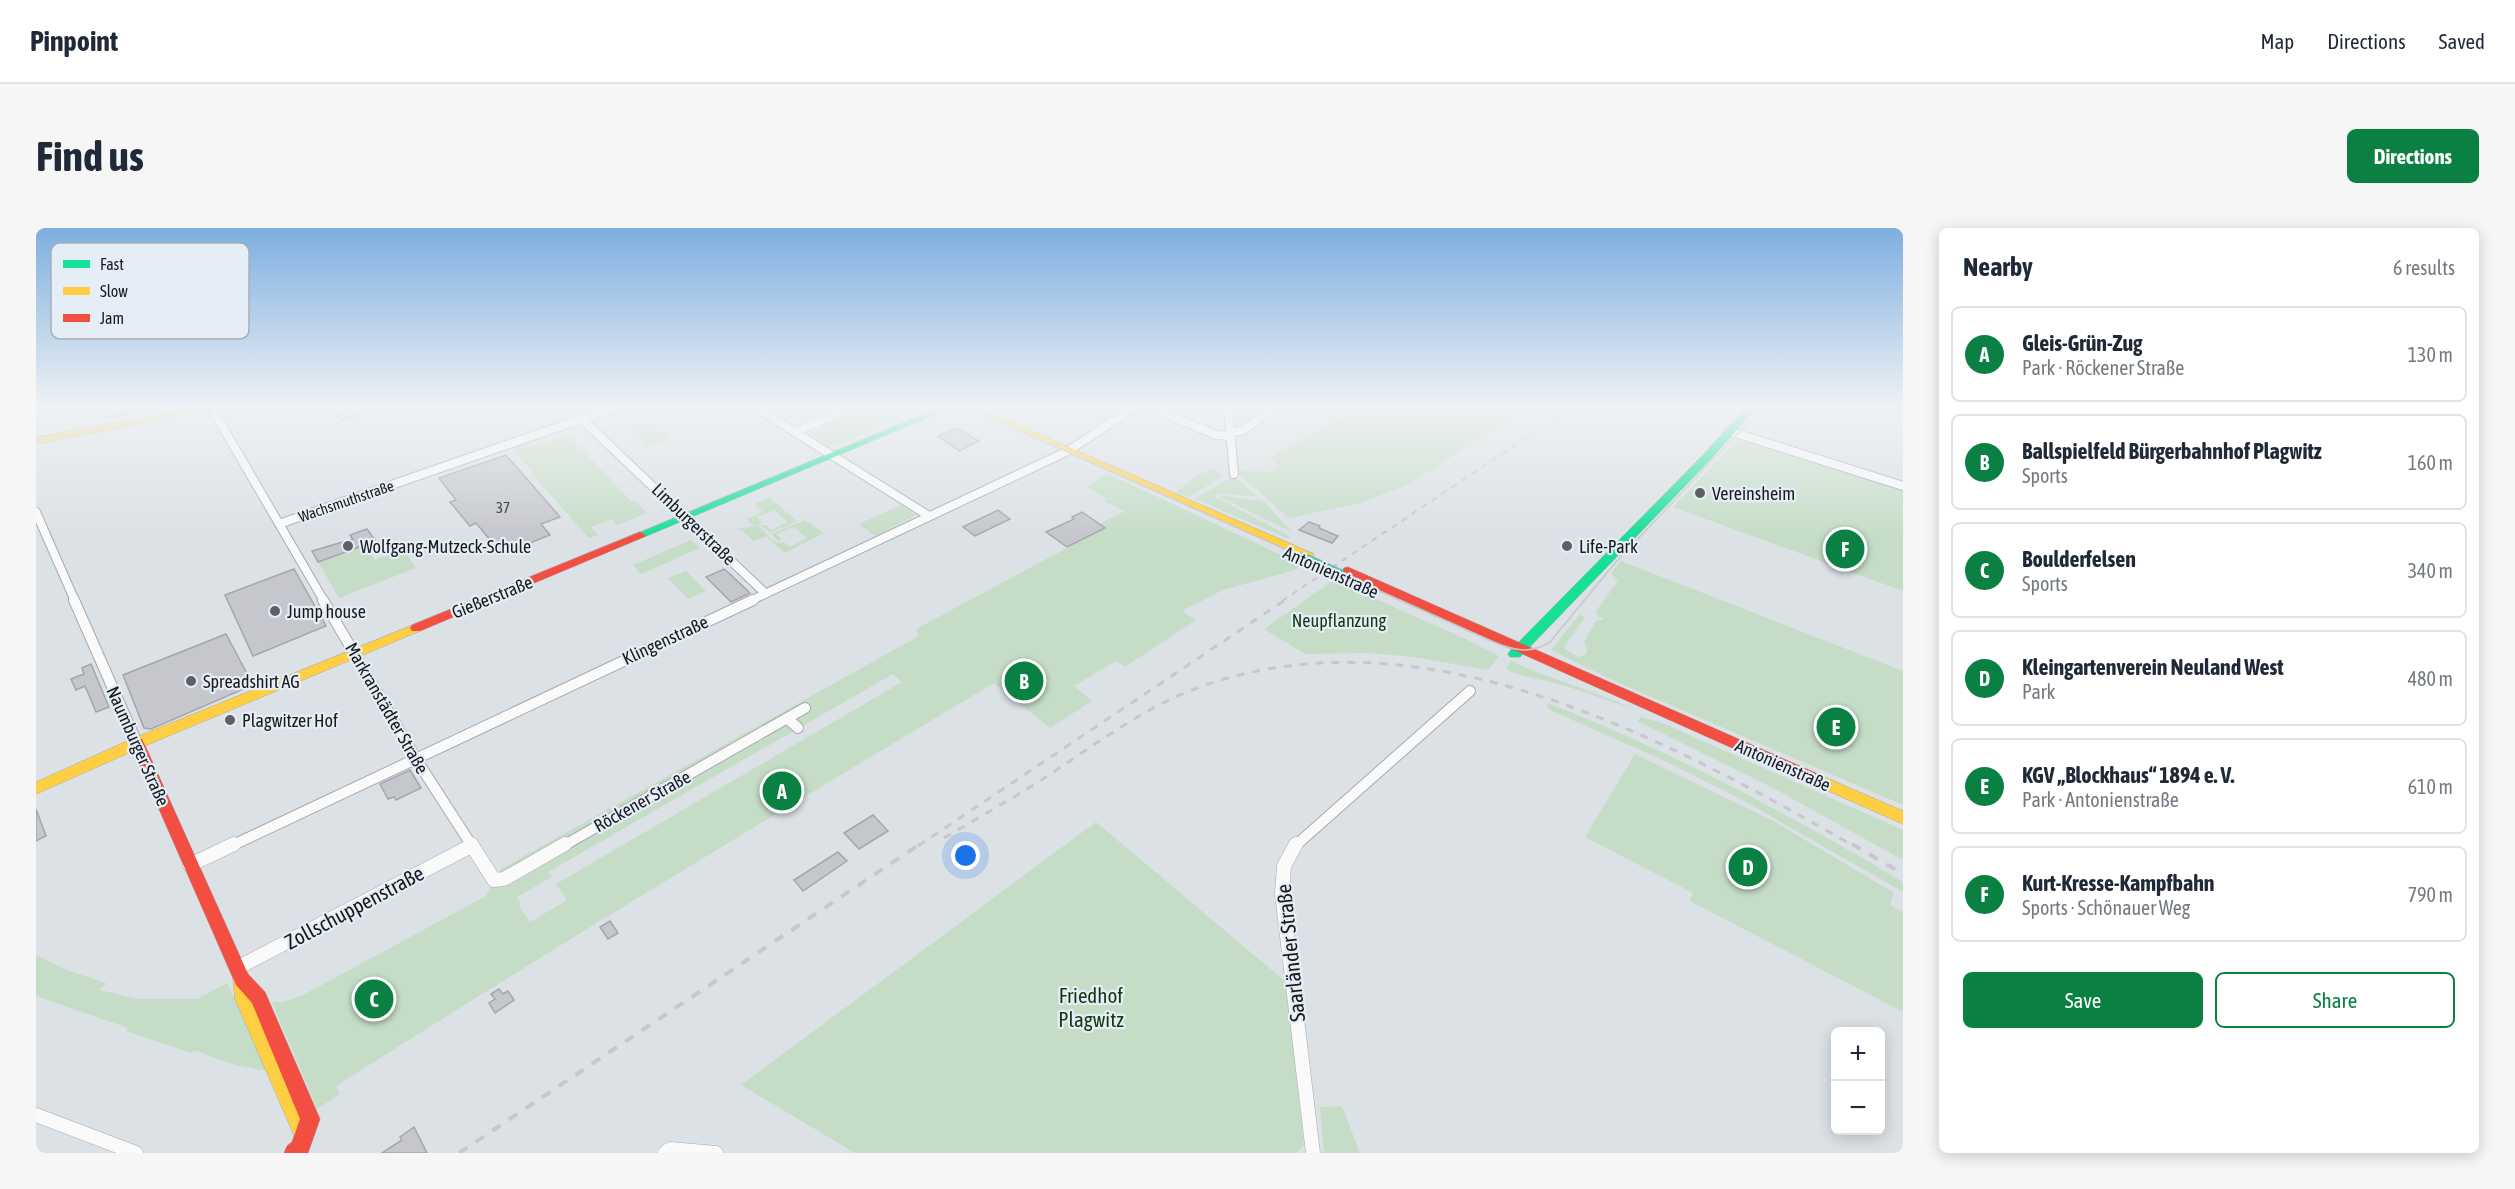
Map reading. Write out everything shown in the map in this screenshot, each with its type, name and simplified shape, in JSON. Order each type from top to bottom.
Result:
[{"type":"street","name":"Markranstädter Straße","points":[[236,450],[416,759],[491,878],[496,881]]},
{"type":"street","name":"Wachsmuthstraße","points":[[279,524],[490,450]]},
{"type":"street","name":"Limburgerstraße","points":[[616,450],[765,593]]},
{"type":"street","points":[[822,450],[929,516]]},
{"type":"street","name":"Gießerstraße","points":[[36,788],[137,743],[845,450]]},
{"type":"street","name":"Antonienstraße","points":[[1069,450],[1344,574],[1518,650],[1612,687],[1631,698],[1903,818]]},
{"type":"street","name":"Klingenstraße","points":[[190,865],[1069,450]]},
{"type":"street","points":[[1232,450],[1234,474]]},
{"type":"street","points":[[1518,650],[1713,450]]},
{"type":"street","points":[[1790,450],[1903,486]]},
{"type":"street","name":"Naumburger Straße","points":[[36,512],[190,865],[240,973],[244,999],[300,1145]]},
{"type":"street","name":"Saarländer Straße","points":[[1313,1153],[1282,894],[1283,862],[1289,851],[1309,831],[1470,691]]},
{"type":"street","name":"Röckener Straße","points":[[496,881],[504,879],[805,708]]},
{"type":"street","points":[[788,719],[798,728]]},
{"type":"street","name":"Zollschuppenstraße","points":[[240,973],[471,846]]},
{"type":"street","points":[[36,1115],[136,1153]]},
{"type":"street","points":[[667,1151],[716,1153]]},
{"type":"green space","points":[[582,450],[632,502],[635,501],[647,513],[618,525],[612,519],[591,527],[598,535],[589,538],[514,451]]},
{"type":"green space","points":[[1283,450],[1462,450],[1409,484],[1361,503],[1289,518],[1239,472],[1272,472],[1278,465],[1270,458]]},
{"type":"green space","points":[[1727,450],[1783,450],[1903,488],[1903,591],[1673,507]]},
{"type":"green space","points":[[1210,468],[1222,474],[1222,477],[1189,497],[1176,492],[1199,473],[1203,474]]},
{"type":"green space","points":[[1107,473],[1302,565],[1295,570],[1223,590],[1182,611],[1196,620],[1125,667],[1116,661],[1074,686],[1092,701],[1050,728],[994,683],[828,782],[418,1034],[336,1086],[340,1094],[317,1109],[272,1002],[284,1002],[305,994],[486,896],[501,869],[919,636],[916,629],[1104,528],[1099,524],[1124,511],[1104,501],[1106,498],[1086,487]],"holes":[[[893,674],[902,682],[556,884],[567,900],[530,922],[519,906],[521,904],[517,897],[552,877],[548,872]]]},
{"type":"green space","points":[[1233,476],[1258,497],[1220,493],[1216,497],[1289,536],[1289,539],[1195,499]]},
{"type":"green space","points":[[1221,495],[1251,500],[1261,499],[1292,532],[1220,497]]},
{"type":"green space","points":[[769,497],[797,521],[770,533],[761,525],[771,530],[788,522],[774,510],[757,517],[762,522],[758,525],[771,539],[778,543],[784,542],[790,547],[807,538],[794,527],[776,534],[781,538],[779,541],[771,534],[805,520],[824,533],[785,553],[766,536],[754,541],[743,531],[737,529],[754,526],[747,519],[763,512],[754,504]]},
{"type":"green space","points":[[901,505],[916,515],[875,536],[859,524]]},
{"type":"green space","points":[[691,540],[700,548],[641,574],[633,565]]},
{"type":"green space","points":[[365,545],[375,560],[403,549],[416,568],[339,598],[318,562]]},
{"type":"green space","points":[[1621,561],[1903,671],[1903,805],[1612,680],[1551,650],[1580,614],[1585,617],[1565,649],[1579,657],[1586,654],[1584,642],[1596,621],[1604,619],[1598,616],[1596,611],[1618,581],[1611,573]]},
{"type":"green space","points":[[686,571],[706,591],[688,599],[668,578]]},
{"type":"green space","name":"Neupflanzung","points":[[1334,580],[1499,656],[1488,670],[1414,657],[1368,653],[1305,654],[1264,629]]},
{"type":"green space","points":[[1511,661],[1636,710],[1563,685],[1513,673],[1506,668]]},
{"type":"green space","points":[[1548,703],[1684,763],[1773,808],[1903,882],[1903,892],[1744,801],[1669,763],[1550,710]]},
{"type":"green space","points":[[1641,717],[1660,722],[1903,830],[1903,860],[1773,788],[1637,721]]},
{"type":"green space","points":[[1635,754],[1775,822],[1894,893],[1890,905],[1903,912],[1903,1012],[1690,901],[1693,893],[1585,837]]},
{"type":"green space","name":"Friedhof Plagwitz","points":[[1096,822],[1286,982],[1304,1145],[1296,1153],[855,1153],[741,1085]]},
{"type":"green space","points":[[36,955],[67,970],[106,983],[100,990],[138,999],[197,999],[227,983],[252,1034],[266,1071],[235,1065],[194,1050],[191,1053],[36,996]]},
{"type":"green space","points":[[1342,1106],[1360,1153],[1324,1153],[1320,1107]]},
{"type":"building","points":[[506,455],[560,517],[541,524],[550,535],[502,554],[476,523],[470,526],[450,502],[456,500],[439,478]]},
{"type":"building","points":[[998,510],[1010,519],[975,536],[963,527]]},
{"type":"building","points":[[1082,512],[1105,528],[1067,547],[1046,532],[1074,519],[1072,517]]},
{"type":"building","points":[[1309,522],[1338,536],[1332,543],[1299,530]]},
{"type":"building","name":"Wolfgang-Mutzeck-Schule","points":[[367,529],[377,543],[318,562],[312,551],[353,539],[350,535]]},
{"type":"building","name":"Jump house","points":[[294,569],[326,626],[253,656],[225,595]]},
{"type":"building","points":[[724,569],[750,593],[731,602],[706,577]]},
{"type":"building","name":"Spreadshirt AG","points":[[226,634],[253,685],[151,729],[144,728],[123,675]]},
{"type":"building","points":[[91,664],[109,707],[96,712],[85,686],[76,690],[71,679],[84,674],[82,668]]},
{"type":"building","points":[[410,770],[421,788],[396,800],[394,797],[388,799],[380,784]]},
{"type":"building","points":[[36,809],[46,836],[36,841]]},
{"type":"building","points":[[873,815],[888,831],[859,849],[844,833]]},
{"type":"building","points":[[838,852],[847,861],[803,891],[794,880]]},
{"type":"building","points":[[610,921],[618,933],[608,939],[600,927]]},
{"type":"building","points":[[499,989],[503,994],[508,991],[514,1000],[495,1013],[489,1003],[495,999],[491,994]]},
{"type":"building","points":[[414,1127],[427,1153],[382,1153],[402,1140],[400,1137]]},
{"type":"tram line","points":[[1064,450],[1491,641],[1521,650],[1535,649],[1550,642],[1615,563],[1722,450]]},
{"type":"railway","points":[[1282,601],[1507,450]]},
{"type":"railway","points":[[918,846],[1285,600]]},
{"type":"railway","points":[[944,838],[1028,788],[1124,725],[1197,688],[1282,667],[1367,663],[1453,673],[1538,695],[1621,726],[1702,764],[1854,846]]},
{"type":"railway","points":[[459,1153],[920,844]]},
{"type":"railway","points":[[1852,844],[1903,874]]},
{"type":"traffic: fast","points":[[640,535],[844,450]]},
{"type":"traffic: fast","points":[[1515,654],[1713,450]]},
{"type":"traffic: fast","points":[[1301,558],[1341,576]]},
{"type":"traffic: slow","points":[[1069,450],[1308,554]]},
{"type":"traffic: slow","points":[[36,788],[137,743],[416,628]]},
{"type":"traffic: slow","points":[[1813,778],[1903,818]]},
{"type":"traffic: slow","points":[[242,979],[244,999],[304,1135]]},
{"type":"traffic: jam","points":[[416,628],[640,535]]},
{"type":"traffic: jam","points":[[1348,571],[1813,778]]},
{"type":"traffic: jam","points":[[137,743],[242,979],[259,998],[310,1119],[300,1148],[294,1153]]},
{"type":"place","name":"Vereinsheim","points":[[1700,493]]},
{"type":"place","name":"Wolfgang-Mutzeck-Schule","points":[[348,546]]},
{"type":"place","name":"Life-Park","points":[[1567,546]]},
{"type":"place","name":"Kurt-Kresse-Kampfbahn","points":[[1845,549]]},
{"type":"place","name":"Jump house","points":[[275,611]]},
{"type":"place","name":"Spreadshirt AG","points":[[191,681]]},
{"type":"place","name":"Ballspielfeld Bürgerbahnhof Plagwitz","points":[[1024,681]]},
{"type":"place","name":"Plagwitzer Hof","points":[[230,720]]},
{"type":"place","name":"KGV „Blockhaus“ 1894 e. V.","points":[[1836,727]]},
{"type":"place","name":"Gleis-Grün-Zug","points":[[782,791]]},
{"type":"place","name":"Kleingartenverein Neuland West","points":[[1748,867]]},
{"type":"place","name":"Boulderfelsen","points":[[374,999]]}]
